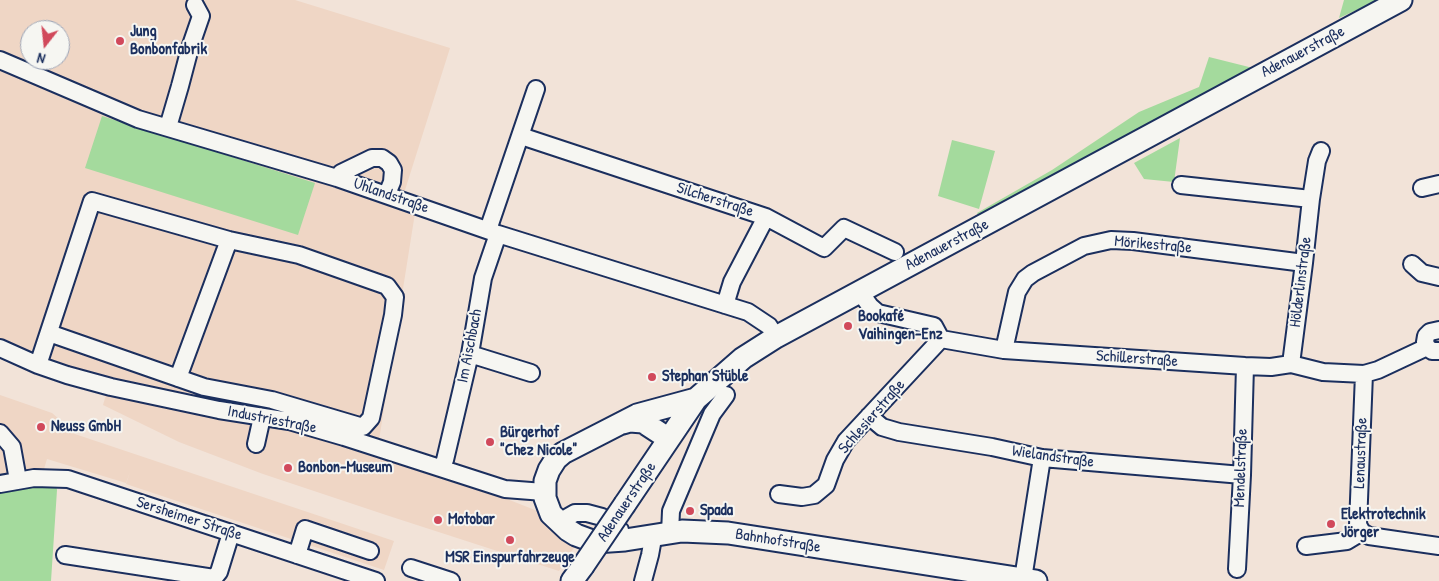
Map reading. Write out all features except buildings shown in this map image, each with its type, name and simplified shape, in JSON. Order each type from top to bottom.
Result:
[{"type":"main road","name":"Adenauerstraße","points":[[572,581],[696,399],[731,367],[776,337],[1401,0]]},
{"type":"main road","points":[[544,492],[549,470],[556,459],[563,453],[637,415],[696,399]]},
{"type":"main road","points":[[620,424],[630,421],[643,422],[669,439]]},
{"type":"main road","name":"Bahnhofstraße","points":[[544,492],[551,514],[560,524],[576,535],[595,542],[699,531],[728,533],[1030,580]]},
{"type":"street","points":[[168,128],[190,48],[201,16],[195,5]]},
{"type":"street","name":"Uhlandstraße","points":[[0,60],[138,118],[337,178],[493,232],[748,312],[760,318],[769,326],[776,337]]},
{"type":"street","name":"Im Aischbach","points":[[445,460],[470,354],[493,232],[536,89]]},
{"type":"street","name":"Silcherstraße","points":[[521,136],[766,217],[824,248],[844,228],[894,252]]},
{"type":"street","name":"Hölderlinstraße","points":[[1290,364],[1311,200],[1317,161],[1321,151]]},
{"type":"street","points":[[337,178],[341,173],[372,158],[382,158],[389,163],[393,170],[392,182],[387,194]]},
{"type":"street","points":[[1422,188],[1439,184]]},
{"type":"street","points":[[1181,185],[1311,200]]},
{"type":"street","points":[[38,365],[92,201],[229,240],[299,255],[387,286],[395,297],[393,315],[371,418],[363,427],[272,400],[204,387],[49,333]]},
{"type":"street","points":[[725,304],[732,282],[766,217]]},
{"type":"street","points":[[188,403],[186,380],[229,240]]},
{"type":"street","name":"Mörikestraße","points":[[1004,350],[1017,292],[1025,279],[1084,246],[1111,240],[1133,241],[1304,263]]},
{"type":"street","points":[[1412,264],[1422,273],[1439,278]]},
{"type":"street","points":[[860,292],[870,306],[878,313],[934,326],[941,340]]},
{"type":"street","name":"Schillerstraße","points":[[941,340],[1004,350],[1244,366],[1272,367],[1290,364],[1323,372],[1364,374],[1433,349],[1425,342],[1426,336],[1430,332],[1439,330]]},
{"type":"street","name":"Schlesierstraße","points":[[779,494],[802,497],[814,495],[826,486],[835,460],[846,441],[941,340]]},
{"type":"street","name":"Industriestraße","points":[[0,348],[38,365],[111,387],[219,410],[289,421],[505,489],[544,492]]},
{"type":"street","points":[[470,354],[531,373]]},
{"type":"street","name":"Mendelstraße","points":[[1237,569],[1242,476],[1244,366]]},
{"type":"street","name":"Lenaustraße","points":[[1362,532],[1358,525],[1364,374]]},
{"type":"street","points":[[643,581],[652,544],[660,535],[712,414],[726,395]]},
{"type":"street","points":[[256,444],[262,416]]},
{"type":"street","name":"Wielandstraße","points":[[869,416],[882,427],[899,432],[992,447],[1042,458],[1242,476]]},
{"type":"street","points":[[0,433],[12,448],[18,480]]},
{"type":"street","points":[[1030,580],[1042,458]]},
{"type":"street","name":"Sersheimer Straße","points":[[0,484],[18,480],[54,477],[68,479],[376,581]]},
{"type":"street","points":[[297,554],[305,529],[370,551]]},
{"type":"street","points":[[1306,546],[1347,541],[1362,532],[1369,536],[1439,546]]},
{"type":"street","points":[[65,555],[214,578],[218,572],[231,533]]},
{"type":"street","points":[[411,568],[451,581]]},
{"type":"shaded area","points":[[0,0],[295,0],[450,48],[399,209],[415,213],[379,440],[479,488],[540,512],[555,530],[575,546],[559,571],[263,474],[179,442],[103,405],[110,381],[73,372],[0,343]]},
{"type":"shaded area","points":[[0,395],[52,413],[59,419],[57,428],[394,541],[384,570],[126,484],[130,472],[126,483],[47,459],[44,469],[0,476]]},
{"type":"green space","points":[[1344,0],[1379,0],[1339,18]]},
{"type":"green space","points":[[1209,57],[1257,69],[980,220],[977,213],[1052,170],[1139,112],[1199,87]]},
{"type":"green space","points":[[102,116],[315,183],[298,235],[85,168]]},
{"type":"green space","points":[[1180,138],[1174,182],[1144,179],[1134,163]]},
{"type":"green space","points":[[952,140],[995,151],[979,209],[938,196]]},
{"type":"green space","points":[[56,484],[51,581],[0,581],[0,491],[30,485]]},
{"type":"place","name":"Jung Bonbonfabrik","points":[[120,41]]},
{"type":"place","name":"Bookafé Vaihingen-Enz","points":[[848,326]]},
{"type":"place","name":"Stephan Stüble","points":[[652,377]]},
{"type":"place","name":"Neuss GmbH","points":[[41,427]]},
{"type":"place","name":"Bürgerhof \"Chez Nicole\"","points":[[490,442]]},
{"type":"place","name":"Bonbon-Museum","points":[[288,468]]},
{"type":"place","name":"Spada","points":[[690,511]]},
{"type":"place","name":"Motobar","points":[[438,520]]},
{"type":"place","name":"Elektrotechnik Jörger","points":[[1331,524]]},
{"type":"place","name":"MSR Einspurfahrzeuge","points":[[510,540]]}]
